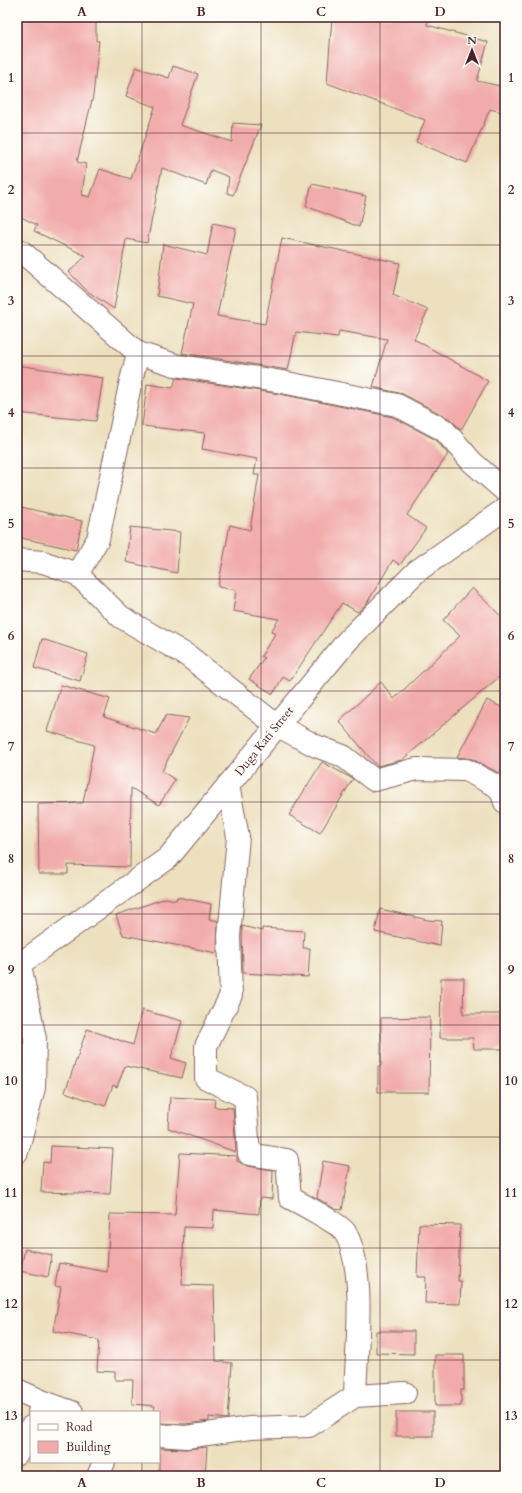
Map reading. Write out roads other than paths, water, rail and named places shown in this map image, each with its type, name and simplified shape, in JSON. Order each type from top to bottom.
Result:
[{"type":"street","points":[[17,250],[22,252],[138,353],[175,365],[282,382],[397,405],[444,430],[472,462],[505,491]]},
{"type":"street","points":[[77,574],[98,539],[138,353]]},
{"type":"street","name":"Duga Kati Street","points":[[18,966],[168,858],[276,725],[348,640],[417,571],[505,509]]},
{"type":"street","points":[[17,560],[43,562],[77,574],[121,617],[188,656],[276,725],[316,746],[343,756],[374,780],[417,769],[466,770],[500,788],[505,802]]},
{"type":"street","points":[[228,785],[238,837],[229,936],[231,995],[206,1046],[206,1078],[245,1097],[249,1154],[287,1160],[290,1198],[344,1231],[356,1265],[358,1303],[354,1396]]},
{"type":"street","points":[[17,1152],[34,1088],[35,1053],[35,1039],[18,966]]},
{"type":"street","points":[[17,1390],[42,1407],[66,1411]]},
{"type":"street","points":[[160,1435],[186,1437],[250,1428],[309,1426],[354,1396],[405,1393]]},
{"type":"street","points":[[17,1454],[30,1429]]},
{"type":"street","points":[[98,1476],[104,1463]]}]
